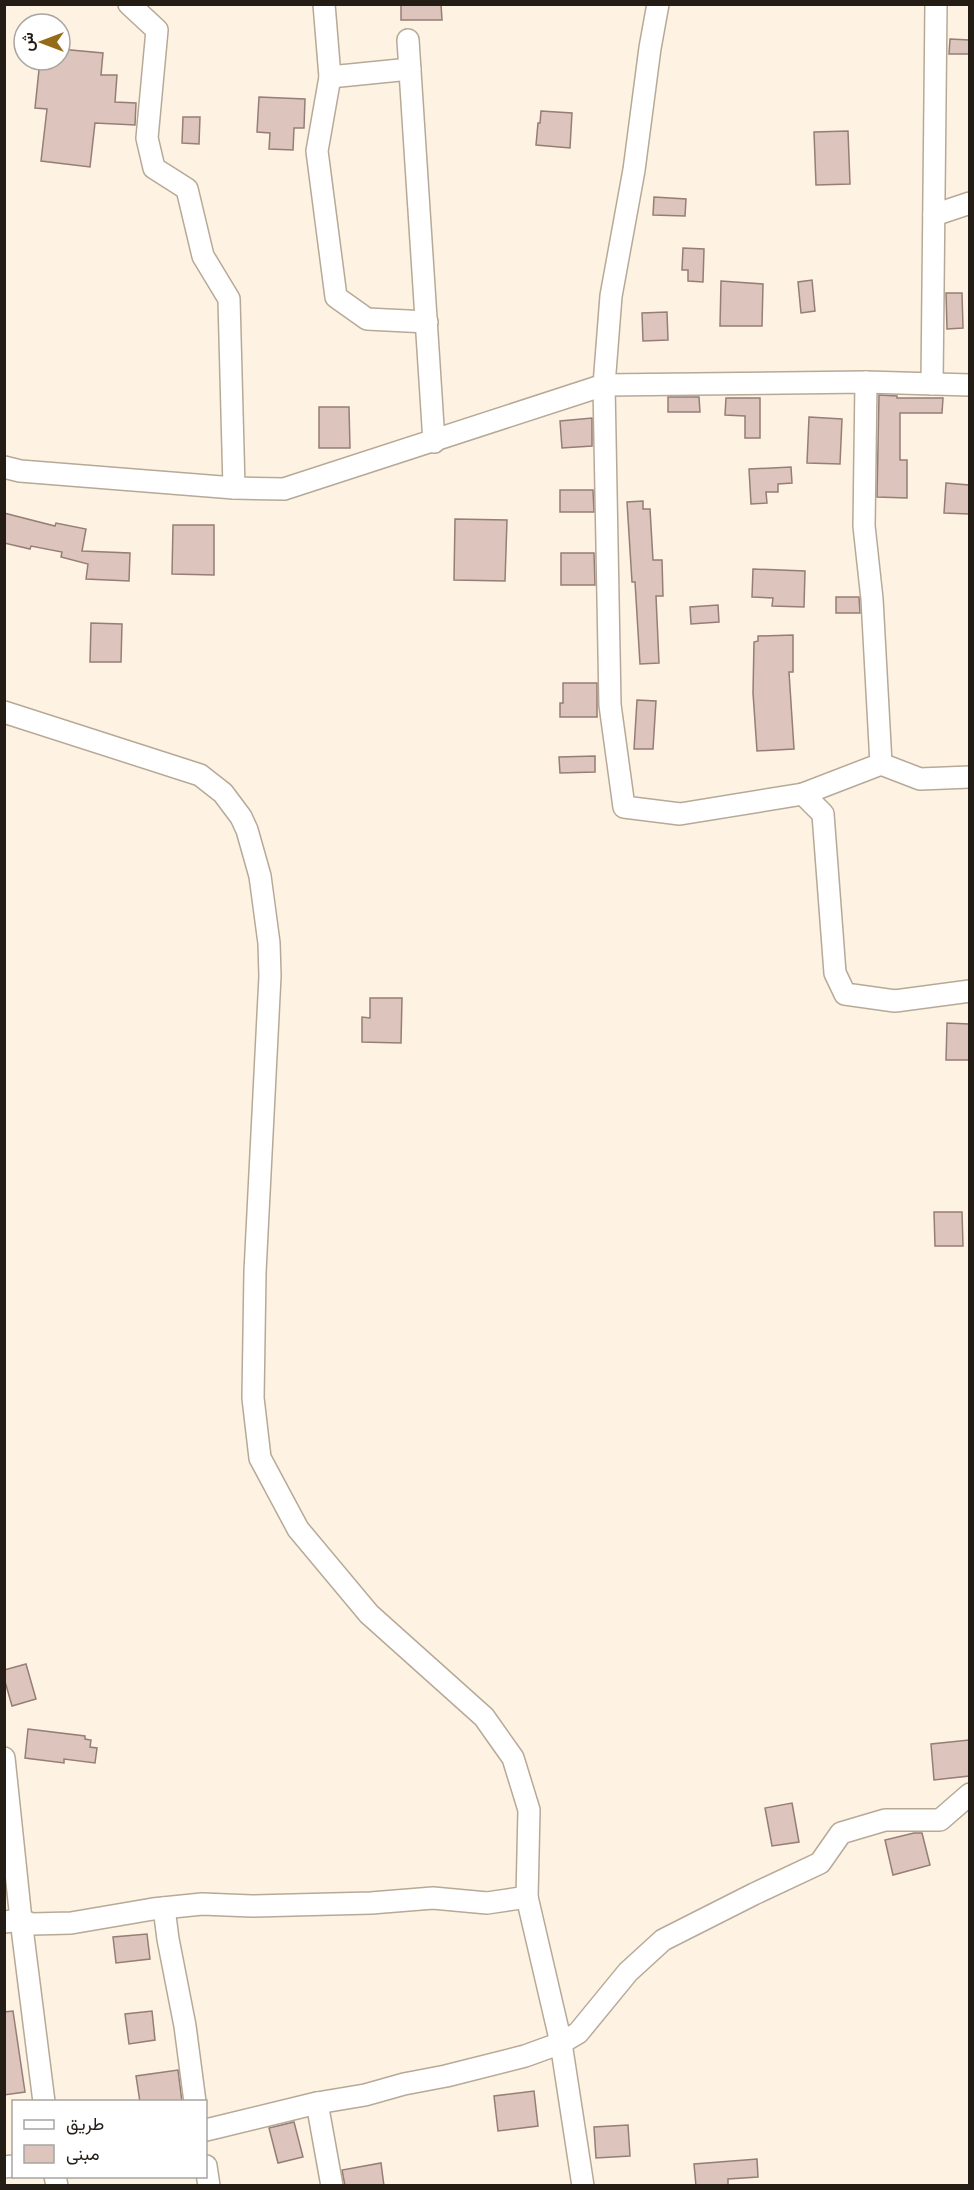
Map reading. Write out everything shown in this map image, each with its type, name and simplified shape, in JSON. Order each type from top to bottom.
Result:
[{"type":"street","points":[[129,4],[157,30],[147,138],[154,168],[187,189],[203,256],[229,299],[234,488]]},
{"type":"street","points":[[324,4],[330,77],[317,151],[336,297],[367,319],[428,322]]},
{"type":"street","points":[[658,4],[634,170],[611,296],[604,385],[610,705],[624,807],[680,814],[803,794],[881,764],[920,779],[969,777]]},
{"type":"street","points":[[932,384],[936,4]]},
{"type":"street","points":[[408,40],[434,442]]},
{"type":"street","points":[[330,77],[410,69]]},
{"type":"street","points":[[934,214],[969,203]]},
{"type":"street","points":[[4,467],[20,471],[234,488],[284,489],[604,385],[707,382],[866,382],[969,386]]},
{"type":"street","points":[[866,382],[864,526],[872,599],[881,764]]},
{"type":"street","points":[[4,712],[200,775],[223,793],[237,811],[247,830],[260,876],[266,909],[270,976],[255,1272],[254,1398],[260,1458],[298,1529],[369,1614],[484,1717],[513,1758],[529,1810],[527,1896],[561,2043],[583,2186]]},
{"type":"street","points":[[803,794],[823,814],[835,973],[845,994],[895,1001],[969,991]]},
{"type":"street","points":[[4,1758],[13,1921],[44,2100]]},
{"type":"street","points":[[207,2130],[317,2103],[365,2095],[458,2073],[525,2056],[561,2043],[578,2033],[628,1972],[663,1940],[820,1863],[841,1833],[885,1820],[940,1820],[969,1794]]},
{"type":"street","points":[[13,1921],[32,1924],[71,1923],[201,1904],[252,1906],[371,1903],[433,1898],[487,1903],[527,1896]]},
{"type":"street","points":[[164,1908],[185,2026],[195,2100]]},
{"type":"street","points":[[317,2103],[332,2186]]},
{"type":"building","points":[[401,4],[441,4],[442,20],[401,20]]},
{"type":"building","points":[[950,39],[969,40],[969,54],[949,54]]},
{"type":"building","points":[[72,50],[103,53],[101,75],[117,75],[115,102],[136,103],[135,125],[95,123],[90,167],[41,161],[47,109],[35,108],[39,72],[72,72]]},
{"type":"building","points":[[259,97],[305,99],[304,128],[294,128],[293,150],[269,149],[270,133],[257,132]]},
{"type":"building","points":[[541,111],[572,113],[570,148],[536,145]]},
{"type":"building","points":[[183,117],[200,117],[199,144],[182,143]]},
{"type":"building","points":[[848,131],[850,184],[816,185],[814,132]]},
{"type":"building","points":[[654,197],[686,199],[685,216],[653,215]]},
{"type":"building","points":[[683,248],[704,249],[703,282],[688,281],[688,270],[682,270]]},
{"type":"building","points":[[812,280],[815,311],[801,313],[798,282]]},
{"type":"building","points":[[721,281],[763,284],[762,326],[720,326]]},
{"type":"building","points":[[946,293],[962,293],[963,328],[947,329]]},
{"type":"building","points":[[667,312],[668,340],[643,341],[642,313]]},
{"type":"building","points":[[879,395],[897,396],[897,398],[943,398],[942,413],[900,413],[900,460],[907,460],[907,498],[877,497]]},
{"type":"building","points":[[668,397],[699,397],[700,412],[668,412]]},
{"type":"building","points":[[726,398],[760,398],[760,438],[745,438],[745,416],[725,415]]},
{"type":"building","points":[[319,407],[349,407],[350,448],[319,448]]},
{"type":"building","points":[[809,417],[842,419],[840,464],[807,463]]},
{"type":"building","points":[[592,418],[592,446],[562,448],[560,421]]},
{"type":"building","points":[[791,467],[792,483],[778,484],[778,492],[766,492],[767,503],[751,504],[749,469]]},
{"type":"building","points":[[946,483],[969,485],[969,514],[944,513]]},
{"type":"building","points":[[560,490],[593,490],[594,512],[560,512]]},
{"type":"building","points":[[643,501],[643,509],[650,509],[653,560],[662,560],[663,596],[656,596],[659,663],[640,664],[627,502]]},
{"type":"building","points":[[4,513],[55,526],[56,523],[86,529],[82,551],[130,553],[129,581],[86,579],[88,564],[61,557],[62,552],[31,546],[30,549],[4,543]]},
{"type":"building","points":[[455,519],[507,520],[505,581],[454,580]]},
{"type":"building","points":[[173,525],[214,525],[214,575],[172,574]]},
{"type":"building","points":[[561,553],[594,553],[595,585],[561,585]]},
{"type":"building","points":[[753,569],[805,571],[804,607],[772,606],[773,598],[752,597]]},
{"type":"building","points":[[836,597],[859,597],[860,613],[836,613]]},
{"type":"building","points":[[718,605],[719,622],[691,624],[690,607]]},
{"type":"building","points":[[91,623],[122,624],[121,662],[90,662]]},
{"type":"building","points":[[793,635],[793,672],[789,672],[794,749],[757,751],[753,693],[754,642],[758,641],[758,636]]},
{"type":"building","points":[[563,683],[597,683],[597,717],[560,717]]},
{"type":"building","points":[[637,700],[656,701],[653,749],[634,749]]},
{"type":"building","points":[[595,756],[595,772],[560,773],[559,757]]},
{"type":"building","points":[[370,998],[402,998],[401,1043],[362,1042],[362,1017],[370,1018]]},
{"type":"building","points":[[947,1023],[969,1024],[969,1060],[946,1060]]},
{"type":"building","points":[[934,1212],[962,1212],[963,1246],[935,1246]]},
{"type":"building","points":[[26,1664],[36,1699],[12,1706],[4,1670]]},
{"type":"building","points":[[28,1729],[85,1736],[85,1739],[91,1740],[90,1747],[97,1748],[95,1763],[64,1759],[64,1763],[25,1758]]},
{"type":"building","points":[[969,1740],[969,1776],[934,1780],[931,1744]]},
{"type":"building","points":[[792,1803],[799,1842],[772,1846],[765,1808]]},
{"type":"building","points":[[922,1833],[930,1865],[893,1875],[885,1840]]},
{"type":"building","points":[[147,1934],[150,1959],[116,1963],[113,1937]]},
{"type":"building","points":[[13,2011],[25,2092],[4,2095],[4,2012]]},
{"type":"building","points":[[152,2011],[155,2040],[129,2044],[125,2014]]},
{"type":"building","points":[[178,2070],[182,2100],[140,2100],[136,2076]]},
{"type":"building","points":[[534,2091],[538,2126],[498,2131],[494,2096]]},
{"type":"building","points":[[294,2122],[303,2157],[278,2163],[269,2128]]},
{"type":"building","points":[[628,2125],[630,2156],[596,2158],[594,2127]]},
{"type":"building","points":[[757,2159],[758,2177],[728,2179],[728,2186],[696,2186],[694,2164]]},
{"type":"building","points":[[381,2163],[384,2186],[345,2186],[342,2170]]}]
